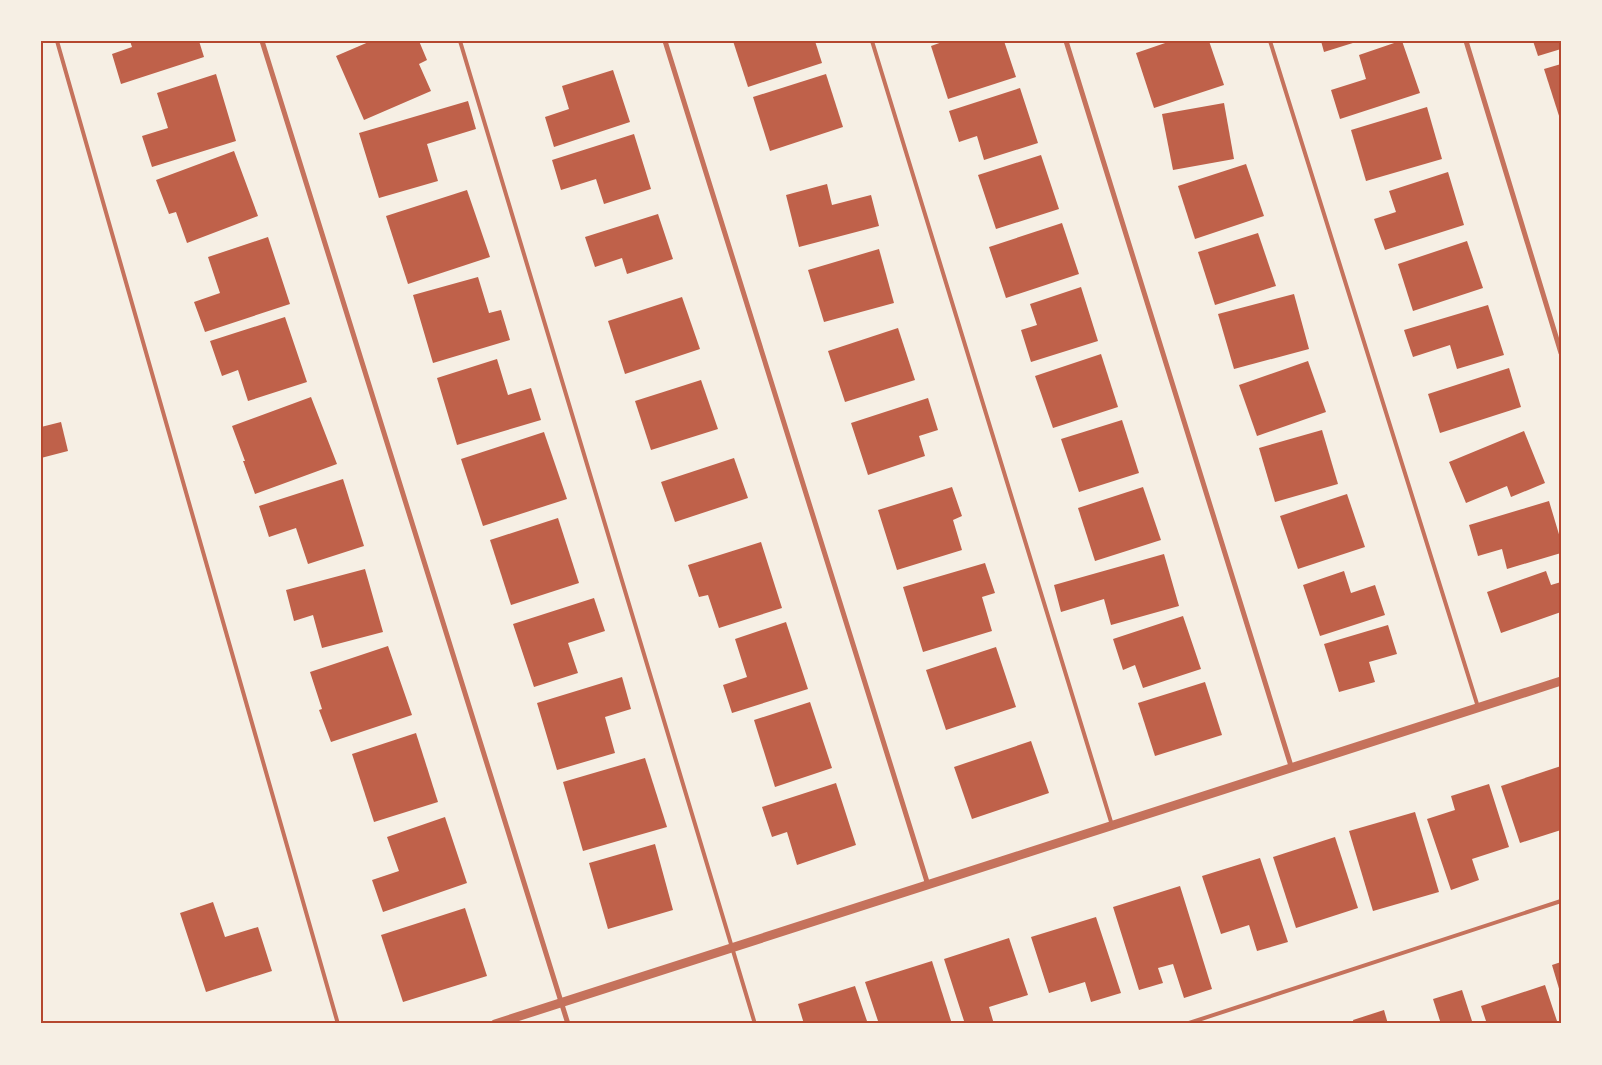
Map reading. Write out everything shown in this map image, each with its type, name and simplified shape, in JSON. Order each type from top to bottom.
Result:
[{"type":"street","points":[[262,41],[568,1024]]},
{"type":"street","points":[[665,41],[928,885]]},
{"type":"street","points":[[1066,41],[1291,766]]},
{"type":"street","points":[[1466,41],[1561,353]]},
{"type":"street","points":[[495,1024],[1291,766],[1561,682]]},
{"type":"lane","points":[[57,41],[338,1024]]},
{"type":"lane","points":[[460,41],[756,1024]]},
{"type":"lane","points":[[872,41],[1112,825]]},
{"type":"lane","points":[[1270,41],[1478,707]]},
{"type":"lane","points":[[1186,1024],[1561,901]]},
{"type":"building","points":[[130,41],[199,41],[204,57],[121,84],[112,54],[132,47]]},
{"type":"building","points":[[371,41],[419,41],[427,60],[419,64],[431,91],[364,120],[336,56]]},
{"type":"building","points":[[733,41],[815,41],[822,63],[748,87]]},
{"type":"building","points":[[945,41],[1004,41],[1016,77],[948,99],[931,46]]},
{"type":"building","points":[[1171,41],[1209,41],[1224,85],[1154,108],[1136,53]]},
{"type":"building","points":[[1321,41],[1356,41],[1356,42],[1324,52]]},
{"type":"building","points":[[1402,41],[1420,93],[1340,119],[1331,90],[1366,79],[1359,55]]},
{"type":"building","points":[[1533,41],[1561,41],[1561,49],[1538,56]]},
{"type":"building","points":[[1561,64],[1561,119],[1560,119],[1544,69]]},
{"type":"building","points":[[613,70],[630,122],[554,147],[545,117],[569,109],[562,86]]},
{"type":"building","points":[[216,74],[236,141],[152,167],[142,136],[168,128],[157,93]]},
{"type":"building","points":[[826,74],[843,127],[770,151],[753,97]]},
{"type":"building","points":[[1020,88],[1038,143],[984,160],[977,136],[959,142],[949,111]]},
{"type":"building","points":[[468,101],[476,129],[427,144],[438,181],[379,198],[359,133]]},
{"type":"building","points":[[1224,103],[1234,159],[1173,170],[1162,114]]},
{"type":"building","points":[[1427,107],[1442,159],[1366,181],[1351,130]]},
{"type":"building","points":[[634,134],[651,189],[604,204],[596,179],[561,190],[552,160]]},
{"type":"building","points":[[234,151],[258,216],[187,243],[176,212],[169,214],[156,180]]},
{"type":"building","points":[[1041,155],[1059,209],[996,229],[978,175]]},
{"type":"building","points":[[1246,164],[1264,216],[1195,239],[1178,186]]},
{"type":"building","points":[[1448,172],[1464,225],[1385,250],[1374,219],[1396,212],[1389,191]]},
{"type":"building","points":[[827,184],[832,205],[871,195],[879,226],[799,247],[786,195]]},
{"type":"building","points":[[467,190],[490,257],[408,284],[386,216]]},
{"type":"building","points":[[658,214],[673,259],[627,274],[622,258],[595,267],[585,237]]},
{"type":"building","points":[[1062,223],[1079,274],[1006,298],[989,247]]},
{"type":"building","points":[[1258,233],[1276,286],[1215,305],[1198,252]]},
{"type":"building","points":[[268,237],[290,304],[205,332],[194,302],[220,293],[208,257]]},
{"type":"building","points":[[1467,241],[1483,288],[1413,311],[1398,264]]},
{"type":"building","points":[[879,249],[894,303],[824,322],[808,270]]},
{"type":"building","points":[[478,277],[489,313],[501,310],[510,340],[433,363],[413,295]]},
{"type":"building","points":[[1081,287],[1098,341],[1031,362],[1021,330],[1037,325],[1030,304]]},
{"type":"building","points":[[1294,294],[1309,349],[1234,369],[1218,314]]},
{"type":"building","points":[[682,297],[700,349],[625,374],[608,321]]},
{"type":"building","points":[[1488,305],[1504,355],[1457,369],[1450,345],[1413,357],[1404,330]]},
{"type":"building","points":[[285,317],[307,382],[248,401],[238,370],[222,376],[210,341]]},
{"type":"building","points":[[898,328],[915,380],[845,402],[828,351]]},
{"type":"building","points":[[1101,354],[1118,407],[1053,428],[1035,376]]},
{"type":"building","points":[[497,359],[508,395],[531,388],[541,420],[457,445],[437,378]]},
{"type":"building","points":[[1308,361],[1326,412],[1257,436],[1239,385]]},
{"type":"building","points":[[1509,368],[1521,407],[1440,433],[1428,394]]},
{"type":"building","points":[[701,380],[718,429],[651,450],[635,401]]},
{"type":"building","points":[[311,397],[337,464],[255,494],[232,426]]},
{"type":"building","points":[[928,398],[938,430],[919,436],[925,456],[868,475],[851,423]]},
{"type":"building","points":[[1122,420],[1139,473],[1079,492],[1061,439]]},
{"type":"building","points":[[61,422],[68,451],[41,458],[41,427]]},
{"type":"building","points":[[1322,430],[1338,484],[1275,502],[1259,448]]},
{"type":"building","points":[[1524,431],[1545,483],[1511,497],[1507,486],[1466,503],[1449,462]]},
{"type":"building","points":[[544,432],[567,499],[483,526],[461,459]]},
{"type":"building","points":[[734,458],[748,498],[675,522],[661,482]]},
{"type":"building","points":[[343,479],[364,546],[308,564],[296,528],[269,537],[259,506]]},
{"type":"building","points":[[952,487],[962,516],[953,520],[962,550],[897,570],[878,510]]},
{"type":"building","points":[[1143,487],[1161,540],[1095,561],[1078,508]]},
{"type":"building","points":[[1347,494],[1365,547],[1298,569],[1280,516]]},
{"type":"building","points":[[1549,501],[1561,541],[1561,553],[1507,569],[1502,549],[1478,556],[1469,525]]},
{"type":"building","points":[[558,518],[579,583],[511,605],[490,540]]},
{"type":"building","points":[[761,542],[782,608],[719,628],[708,595],[699,597],[688,565]]},
{"type":"building","points":[[1164,554],[1179,606],[1111,625],[1104,599],[1061,612],[1054,585]]},
{"type":"building","points":[[985,563],[995,593],[982,597],[992,631],[923,652],[903,587]]},
{"type":"building","points":[[365,569],[383,632],[322,648],[313,615],[294,621],[286,590]]},
{"type":"building","points":[[1344,571],[1351,593],[1375,585],[1385,615],[1320,636],[1303,585]]},
{"type":"building","points":[[1546,571],[1551,585],[1561,582],[1561,612],[1501,633],[1487,592]]},
{"type":"building","points":[[594,598],[605,631],[568,643],[578,673],[534,687],[513,624]]},
{"type":"building","points":[[1183,616],[1201,669],[1143,688],[1135,665],[1123,670],[1113,639]]},
{"type":"building","points":[[786,622],[808,689],[732,713],[723,685],[747,677],[735,639]]},
{"type":"building","points":[[1388,625],[1397,654],[1369,662],[1375,682],[1339,692],[1324,644]]},
{"type":"building","points":[[388,646],[412,715],[331,742],[319,710],[322,709],[310,672]]},
{"type":"building","points":[[996,647],[1016,707],[946,730],[926,670]]},
{"type":"building","points":[[622,677],[631,709],[605,717],[615,753],[557,770],[537,703]]},
{"type":"building","points":[[1205,682],[1222,735],[1155,756],[1138,703]]},
{"type":"building","points":[[810,702],[832,768],[775,787],[754,720]]},
{"type":"building","points":[[416,733],[438,802],[374,822],[352,754]]},
{"type":"building","points":[[1031,741],[1049,793],[972,819],[954,767]]},
{"type":"building","points":[[645,758],[667,827],[583,851],[563,782]]},
{"type":"building","points":[[1561,766],[1561,830],[1520,843],[1501,786]]},
{"type":"building","points":[[836,783],[856,845],[797,865],[787,832],[772,837],[762,807]]},
{"type":"building","points":[[1489,784],[1509,847],[1472,859],[1479,880],[1451,890],[1427,819],[1455,810],[1451,796]]},
{"type":"building","points":[[1415,812],[1439,892],[1373,911],[1349,831]]},
{"type":"building","points":[[445,817],[467,883],[383,912],[372,880],[399,871],[387,837]]},
{"type":"building","points":[[1335,837],[1358,908],[1296,928],[1273,857]]},
{"type":"building","points":[[655,844],[673,910],[608,929],[589,863]]},
{"type":"building","points":[[1260,858],[1288,942],[1257,951],[1249,925],[1221,934],[1202,876]]},
{"type":"building","points":[[1180,886],[1212,989],[1184,998],[1173,964],[1158,968],[1163,983],[1139,990],[1113,907]]},
{"type":"building","points":[[213,902],[225,937],[258,927],[272,971],[206,992],[180,913]]},
{"type":"building","points":[[465,908],[487,976],[403,1002],[381,935]]},
{"type":"building","points":[[1096,917],[1121,993],[1091,1002],[1085,982],[1049,993],[1031,937]]},
{"type":"building","points":[[1009,938],[1028,995],[989,1007],[994,1024],[965,1024],[944,959]]},
{"type":"building","points":[[932,961],[952,1024],[879,1024],[865,982]]},
{"type":"building","points":[[1561,962],[1561,992],[1560,992],[1552,965]]},
{"type":"building","points":[[1545,985],[1558,1024],[1487,1024],[1481,1006]]},
{"type":"building","points":[[855,986],[868,1024],[804,1024],[798,1004]]},
{"type":"building","points":[[1462,990],[1473,1024],[1441,1024],[1433,999]]},
{"type":"building","points":[[1384,1010],[1388,1024],[1354,1024],[1353,1020]]}]
